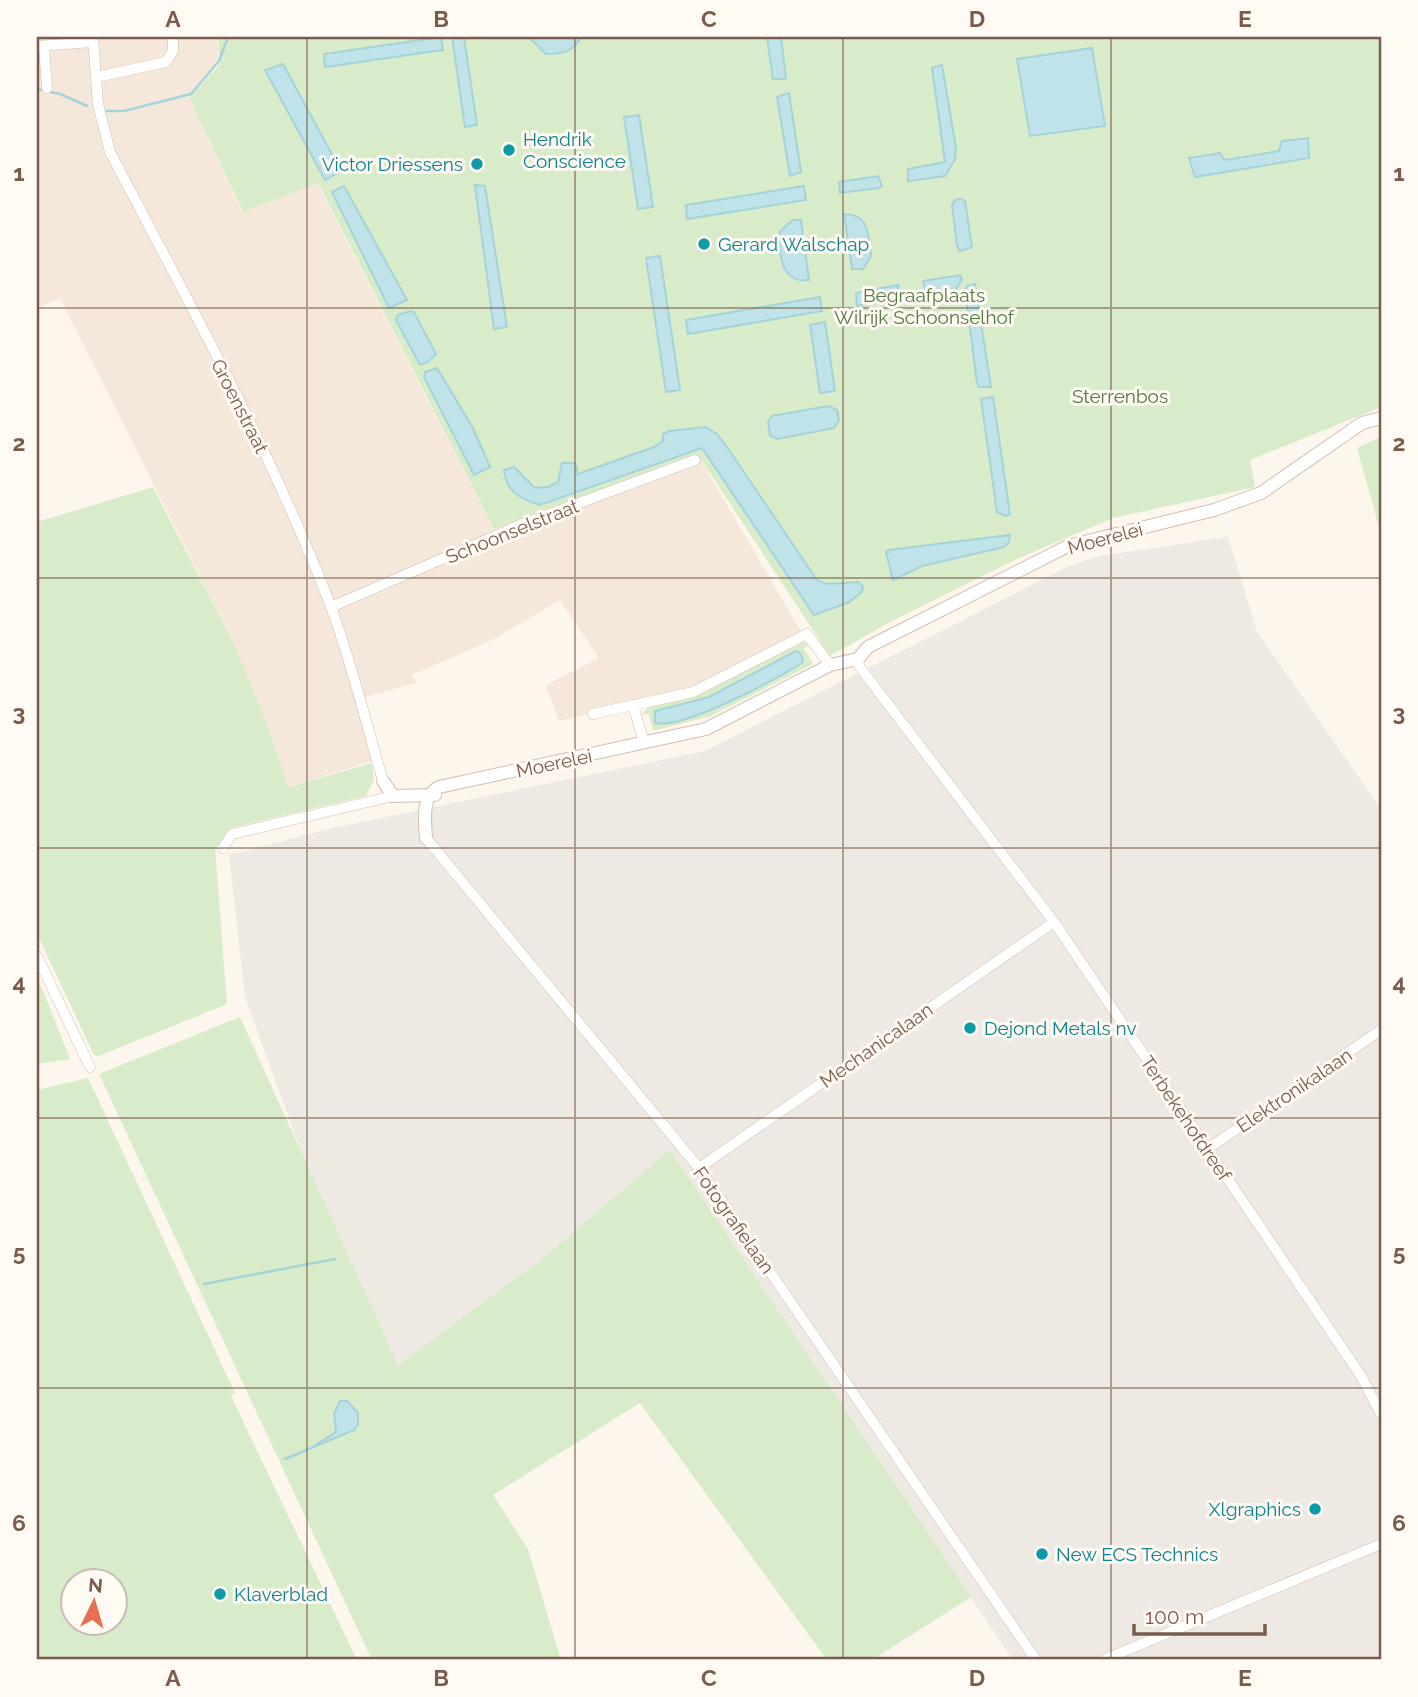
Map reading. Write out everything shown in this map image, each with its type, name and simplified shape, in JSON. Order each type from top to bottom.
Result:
[{"type":"street","points":[[97,78],[166,62],[173,51],[173,37]]},
{"type":"street","points":[[47,88],[40,46],[93,39]]},
{"type":"street","name":"Groenstraat","points":[[93,39],[103,131],[110,152],[256,436],[331,607],[383,781]]},
{"type":"street","name":"Moerelei","points":[[223,848],[232,834],[393,796],[430,795],[439,787],[706,729],[830,665],[858,659],[868,647],[1068,546],[1214,510],[1261,493],[1362,423],[1381,418]]},
{"type":"street","name":"Schoonselstraat","points":[[331,607],[520,525],[695,460]]},
{"type":"street","points":[[593,713],[693,692],[807,634],[830,665]]},
{"type":"street","name":"Terbekehofdreef","points":[[858,659],[859,666],[1054,922],[1361,1376],[1381,1414]]},
{"type":"street","points":[[633,705],[644,743]]},
{"type":"street","points":[[383,781],[393,796]]},
{"type":"street","name":"Fotografielaan","points":[[430,795],[426,805],[426,838],[699,1168],[1036,1660]]},
{"type":"street","name":"Mechanicalaan","points":[[699,1168],[1054,922]]},
{"type":"street","points":[[37,956],[90,1067]]},
{"type":"street","name":"Elektronikalaan","points":[[1206,1150],[1381,1030]]},
{"type":"street","points":[[1103,1660],[1381,1544]]},
{"type":"shaded area","points":[[37,37],[217,37],[218,60],[189,98],[242,212],[317,183],[494,530],[698,455],[803,635],[687,692],[559,721],[546,685],[599,658],[560,600],[494,639],[412,675],[416,683],[358,699],[375,760],[289,787],[259,703],[233,642],[60,298],[37,308]]},
{"type":"shaded area","points":[[1228,537],[1257,632],[1381,809],[1381,1660],[1013,1660],[670,1150],[538,1262],[398,1365],[312,1182],[245,997],[229,855],[328,829],[705,751],[1067,567],[1099,556]]},
{"type":"green space","name":"Begraafplaats Wilrijk Schoonselhof","points":[[218,37],[1381,37],[1381,407],[1250,460],[1255,487],[1113,518],[1019,558],[888,623],[830,656],[698,455],[494,529],[318,183],[243,212],[189,98],[219,65]]},
{"type":"green space","points":[[1381,437],[1381,534],[1357,448]]},
{"type":"green space","points":[[153,487],[233,642],[259,703],[289,787],[372,763],[374,780],[366,796],[230,828],[231,844],[215,847],[227,1004],[99,1056],[94,1055],[37,934],[37,522]]},
{"type":"green space","points":[[801,641],[810,645],[804,648],[813,664],[711,716],[653,731],[649,714],[642,715],[650,705]]},
{"type":"green space","points":[[37,976],[70,1059],[37,1064]]},
{"type":"green space","points":[[240,1017],[398,1365],[538,1262],[670,1150],[971,1597],[872,1660],[827,1660],[640,1403],[493,1495],[528,1549],[561,1660],[372,1660],[99,1074]]},
{"type":"green space","points":[[88,1078],[235,1393],[231,1396],[357,1660],[37,1660],[37,1090]]},
{"type":"water","points":[[441,37],[443,50],[325,67],[324,54]]},
{"type":"water","points":[[452,37],[464,37],[477,125],[465,127]]},
{"type":"water","points":[[529,37],[581,37],[566,51],[546,54]]},
{"type":"water","points":[[767,37],[781,37],[786,79],[773,79]]},
{"type":"water","points":[[1092,48],[1105,126],[1030,136],[1017,59]]},
{"type":"water","points":[[283,64],[341,171],[325,180],[265,70]]},
{"type":"water","points":[[942,65],[956,148],[955,159],[945,176],[908,181],[908,169],[945,162],[932,68]]},
{"type":"water","points":[[789,93],[801,172],[790,176],[777,97]]},
{"type":"water","points":[[639,115],[653,207],[638,209],[624,117]]},
{"type":"water","points":[[1308,138],[1309,158],[1195,177],[1189,158],[1220,153],[1225,160],[1279,151],[1282,141]]},
{"type":"water","points":[[878,176],[882,186],[879,188],[840,193],[839,182]]},
{"type":"water","points":[[475,185],[485,186],[507,327],[494,329]]},
{"type":"water","points":[[344,186],[407,300],[389,308],[332,192]]},
{"type":"water","points":[[804,186],[806,200],[687,219],[686,205]]},
{"type":"water","points":[[955,200],[965,201],[972,247],[960,251],[952,205]]},
{"type":"water","points":[[844,214],[859,218],[866,227],[871,256],[863,269],[852,269]]},
{"type":"water","points":[[793,220],[801,220],[809,280],[792,277],[783,265],[780,231]]},
{"type":"water","points":[[660,256],[680,390],[666,392],[646,258]]},
{"type":"water","points":[[960,275],[962,280],[955,291],[926,295],[923,281]]},
{"type":"water","points":[[975,284],[991,387],[979,387],[977,383],[965,290],[967,286]]},
{"type":"water","points":[[898,285],[900,299],[857,306],[856,293]]},
{"type":"water","points":[[820,297],[822,311],[688,334],[686,320]]},
{"type":"water","points":[[414,312],[436,354],[420,365],[396,320],[398,315]]},
{"type":"water","points":[[825,322],[835,391],[820,393],[810,325]]},
{"type":"water","points":[[437,368],[473,428],[490,467],[474,475],[424,377],[425,372]]},
{"type":"water","points":[[993,397],[1010,514],[1006,516],[997,512],[981,399]]},
{"type":"water","points":[[828,406],[837,410],[839,420],[834,428],[777,439],[770,435],[768,422],[772,416]]},
{"type":"water","points":[[705,427],[717,434],[729,450],[817,580],[827,584],[858,582],[863,586],[862,592],[849,602],[814,615],[702,448],[540,505],[516,494],[505,478],[504,470],[514,467],[535,488],[548,487],[558,482],[562,463],[575,463],[578,474],[654,447],[663,441],[663,434],[669,431]]},
{"type":"water","points":[[1010,535],[1009,542],[1004,547],[922,566],[893,580],[886,552],[889,550]]},
{"type":"water","points":[[796,651],[801,654],[803,662],[752,691],[686,719],[655,723],[655,711],[709,697]]},
{"type":"water","points":[[340,1401],[347,1401],[358,1413],[358,1425],[354,1430],[309,1449],[336,1432],[334,1414]]},
{"type":"waterway","points":[[105,111],[124,111],[191,94],[219,61],[228,37]]},
{"type":"waterway","points":[[37,89],[60,94],[87,106]]},
{"type":"waterway","points":[[204,1284],[335,1259]]},
{"type":"waterway","points":[[285,1459],[309,1449]]},
{"type":"place","name":"Hendrik Conscience","points":[[509,150]]},
{"type":"place","name":"Victor Driessens","points":[[477,164]]},
{"type":"place","name":"Gerard Walschap","points":[[704,244]]},
{"type":"place","name":"Dejond Metals nv","points":[[970,1028]]},
{"type":"place","name":"Xlgraphics","points":[[1315,1509]]},
{"type":"place","name":"New ECS Technics","points":[[1042,1554]]},
{"type":"place","name":"Klaverblad","points":[[220,1594]]},
{"type":"park label","name":"Sterrenbos","points":[[1120,396]]}]
